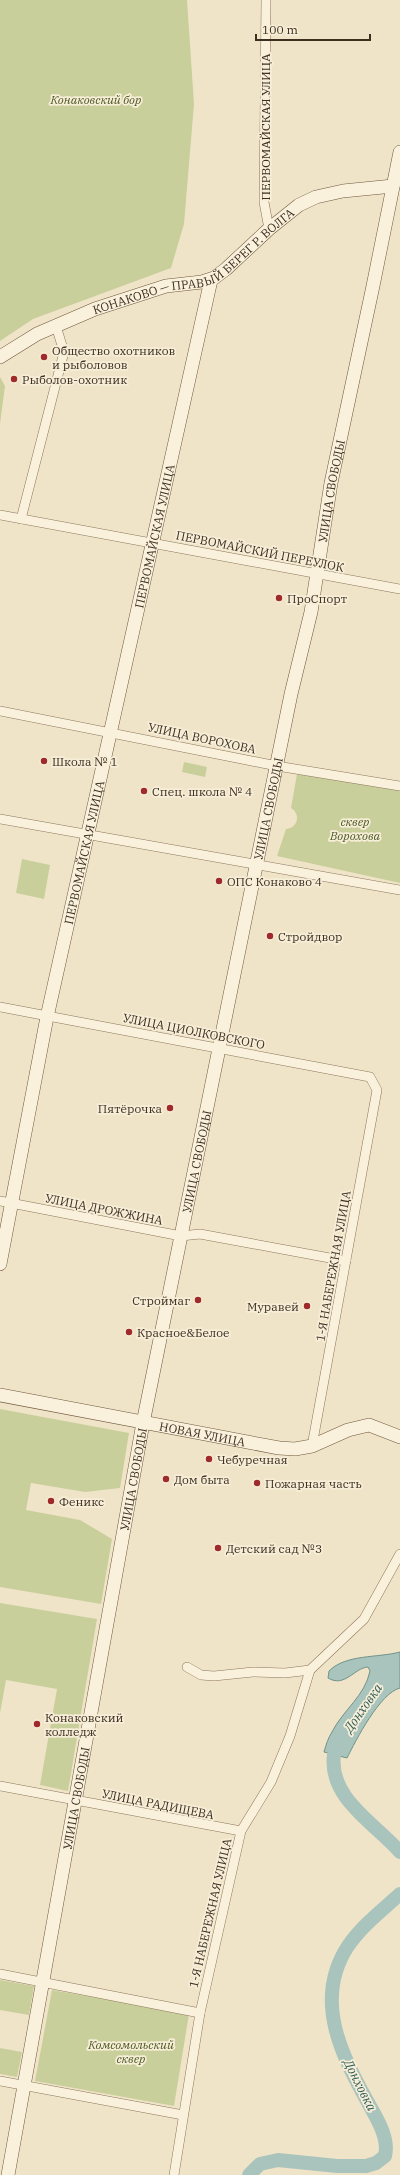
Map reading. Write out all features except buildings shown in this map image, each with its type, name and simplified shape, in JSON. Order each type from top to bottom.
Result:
[{"type":"main road","name":"УЛИЦА СВОБОДЫ","points":[[8,2175],[143,1423],[257,863],[318,574],[331,483],[394,195],[400,152]]},
{"type":"main road","name":"КОНАКОВО — ПРАВЫЙ БЕРЕГ Р. ВОЛГА","points":[[0,357],[37,334],[94,309],[166,286],[211,280],[226,269],[299,205],[316,197],[343,191],[394,195]]},
{"type":"main road","name":"ПЕРВОМАЙСКАЯ УЛИЦА","points":[[0,1264],[5,1202],[112,732],[152,543],[211,280]]},
{"type":"main road","name":"НОВАЯ УЛИЦА","points":[[0,1395],[279,1448],[295,1449],[312,1446],[348,1430],[369,1425],[400,1437]]},
{"type":"street","name":"ПЕРВОМАЙСКАЯ УЛИЦА","points":[[266,0],[264,202],[269,230]]},
{"type":"street","points":[[21,518],[64,352],[56,326]]},
{"type":"street","name":"ПЕРВОМАЙСКИЙ ПЕРЕУЛОК","points":[[0,515],[400,589]]},
{"type":"street","name":"УЛИЦА ВОРОХОВА","points":[[0,711],[112,732],[277,766],[400,786]]},
{"type":"street","points":[[0,819],[257,863],[400,890]]},
{"type":"street","name":"УЛИЦА ЦИОЛКОВСКОГО","points":[[0,1007],[370,1077],[377,1090]]},
{"type":"street","name":"1-Я НАБЕРЕЖНАЯ УЛИЦА","points":[[312,1446],[377,1090]]},
{"type":"street","name":"УЛИЦА ДРОЖЖИНА","points":[[5,1202],[181,1236],[200,1234],[346,1261]]},
{"type":"street","points":[[187,1667],[201,1675],[214,1676],[252,1672],[285,1673],[310,1670],[364,1619],[400,1554]]},
{"type":"street","name":"1-Я НАБЕРЕЖНАЯ УЛИЦА","points":[[174,2175],[200,2013],[241,1831],[271,1782],[290,1736],[310,1670]]},
{"type":"street","name":"УЛИЦА РАДИЩЕВА","points":[[0,1786],[241,1831]]},
{"type":"street","points":[[0,1974],[200,2013]]},
{"type":"street","points":[[0,2081],[183,2115]]},
{"type":"green space","name":"Конаковский бор","points":[[0,0],[187,0],[194,104],[184,224],[171,268],[33,319],[0,341]]},
{"type":"green space","points":[[0,377],[5,386],[0,424]]},
{"type":"green space","points":[[184,762],[207,767],[205,777],[182,772]]},
{"type":"green space","name":"сквер Ворохова","points":[[297,774],[400,790],[400,883],[277,856],[286,829],[293,826],[297,820],[296,814],[291,808]]},
{"type":"green space","points":[[22,859],[50,865],[44,899],[16,893]]},
{"type":"green space","points":[[0,1409],[129,1433],[120,1488],[85,1492],[31,1483],[26,1510],[80,1520],[112,1539],[101,1604],[0,1587]]},
{"type":"green space","points":[[0,1603],[97,1619],[68,1791],[40,1785],[57,1689],[6,1680],[0,1713]]},
{"type":"green space","points":[[0,1980],[34,1986],[29,2015],[0,2010]]},
{"type":"green space","name":"Комсомольский сквер","points":[[52,1990],[189,2014],[174,2106],[35,2081]]},
{"type":"green space","points":[[0,2048],[22,2052],[17,2077],[0,2074]]},
{"type":"water","points":[[400,1652],[400,1688],[392,1692],[369,1718],[347,1758],[324,1752],[327,1742],[337,1724],[364,1688],[370,1671],[368,1667],[363,1668],[349,1677],[339,1681],[328,1678],[329,1671],[344,1662],[353,1659]]},
{"type":"waterway","name":"Донховка","points":[[342,1739],[334,1755],[334,1770],[338,1784],[356,1809],[400,1852]]},
{"type":"waterway","name":"Донховка","points":[[249,2175],[260,2164],[278,2160],[337,2166],[366,2166],[376,2163],[385,2156],[386,2144],[382,2131],[360,2089],[342,2049],[332,2008],[332,1987],[338,1967],[348,1946],[366,1925],[400,1894]]},
{"type":"place","name":"Общество охотников и рыболовов","points":[[44,357]]},
{"type":"place","name":"Рыболов-охотник","points":[[14,379]]},
{"type":"place","name":"ПроСпорт","points":[[279,598]]},
{"type":"place","name":"Школа № 1","points":[[44,761]]},
{"type":"place","name":"Спец. школа № 4","points":[[144,791]]},
{"type":"place","name":"ОПС Конаково 4","points":[[219,881]]},
{"type":"place","name":"Стройдвор","points":[[270,936]]},
{"type":"place","name":"Пятёрочка","points":[[170,1108]]},
{"type":"place","name":"Строймаг","points":[[198,1300]]},
{"type":"place","name":"Муравей","points":[[307,1306]]},
{"type":"place","name":"Красное&Белое","points":[[129,1332]]},
{"type":"place","name":"Чебуречная","points":[[209,1459]]},
{"type":"place","name":"Дом быта","points":[[166,1479]]},
{"type":"place","name":"Пожарная часть","points":[[257,1483]]},
{"type":"place","name":"Феникс","points":[[51,1501]]},
{"type":"place","name":"Детский сад №3","points":[[218,1548]]},
{"type":"place","name":"Конаковский колледж","points":[[37,1724]]}]
